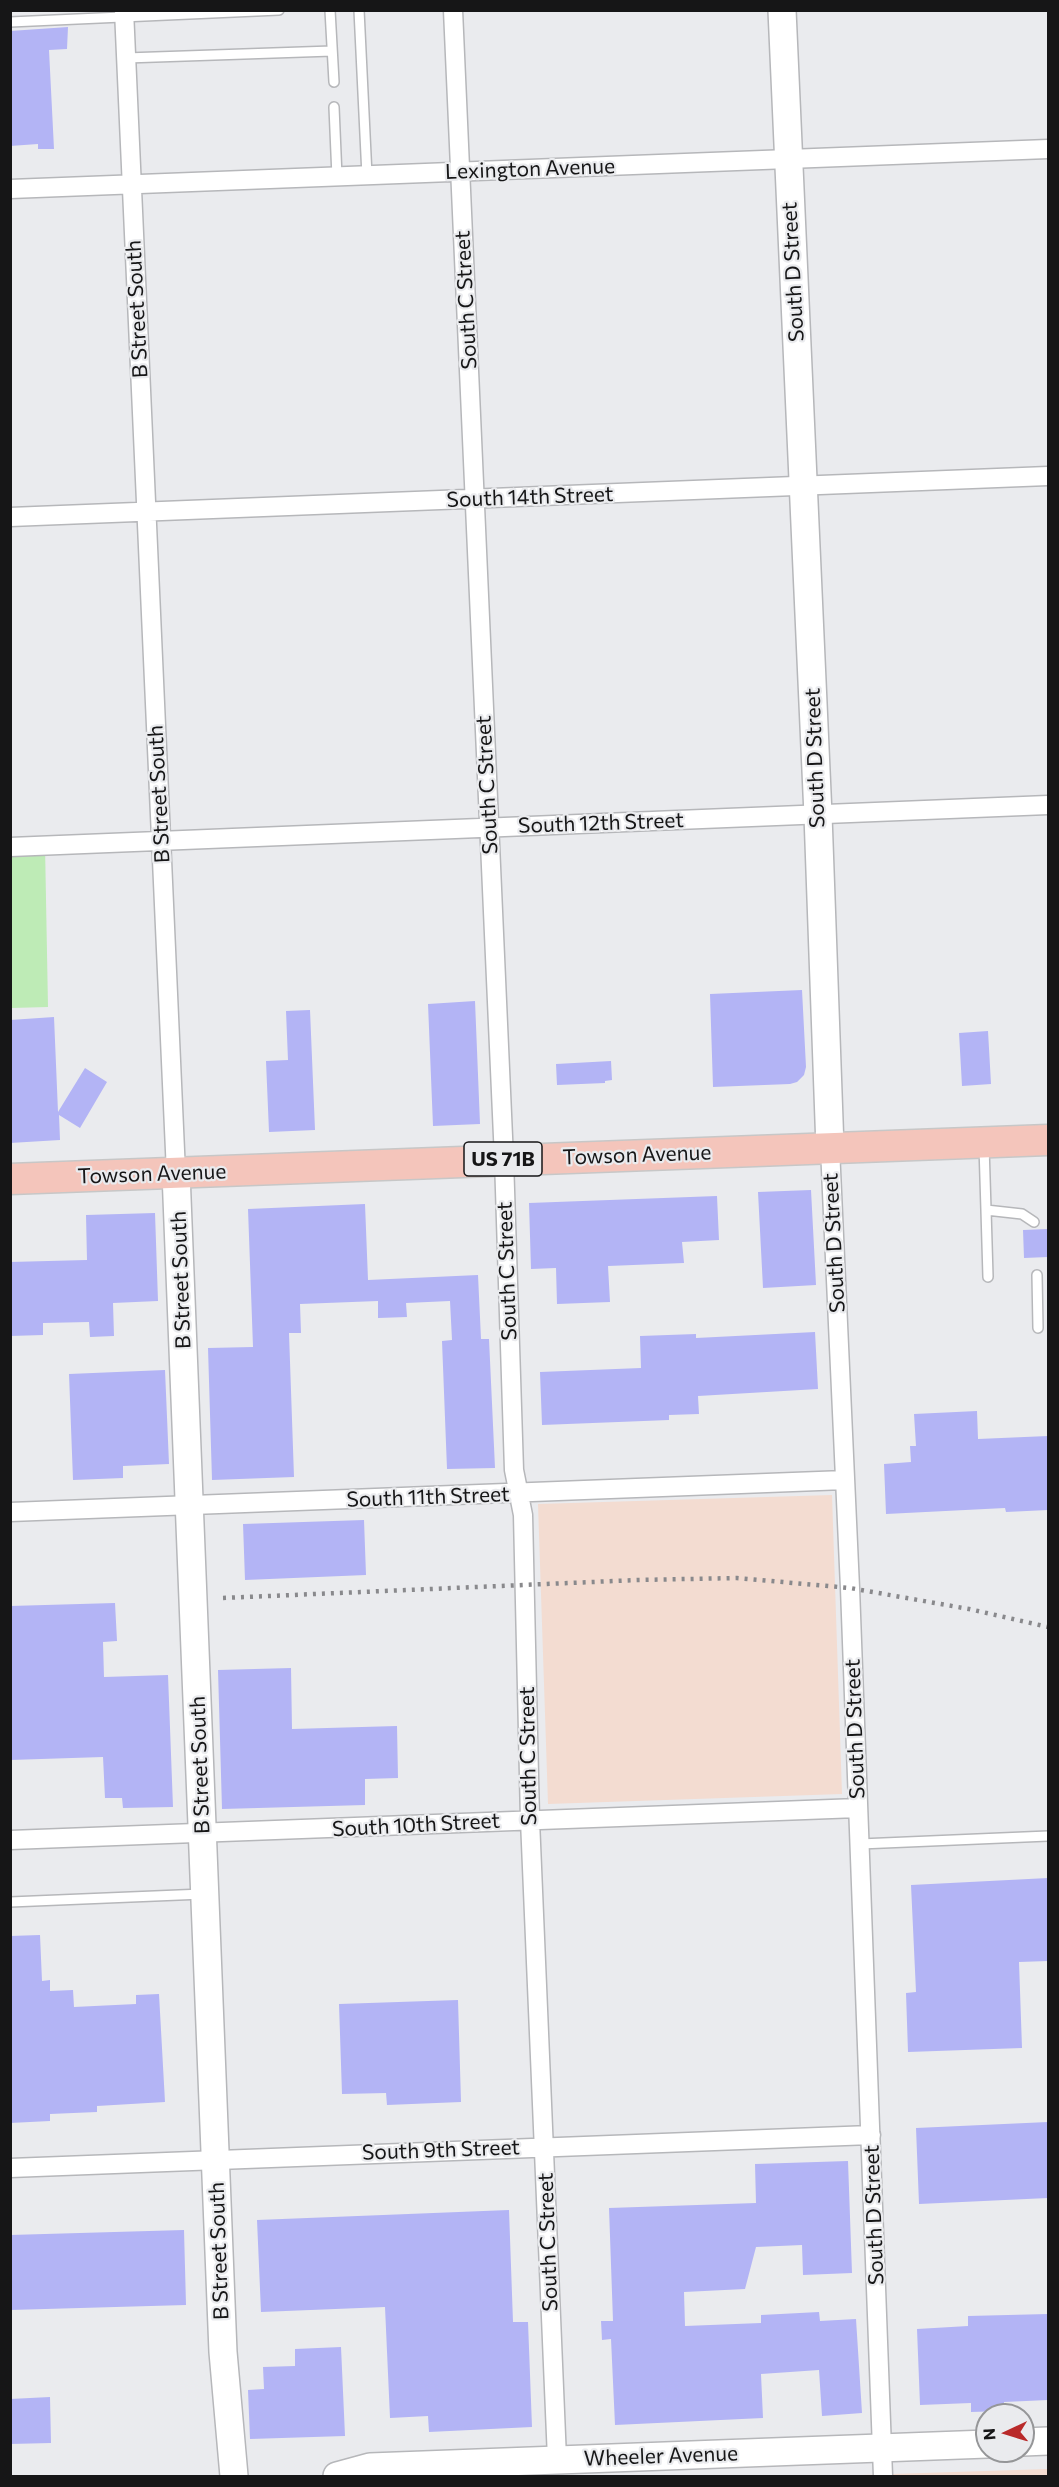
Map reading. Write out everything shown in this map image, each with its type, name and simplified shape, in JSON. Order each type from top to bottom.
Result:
[{"type":"main road","name":"Towson Avenue","points":[[10,1179],[1048,1140]]},
{"type":"street","name":"South C Street","points":[[453,10],[504,1159],[514,1470],[523,1515],[530,1820],[557,2459]]},
{"type":"street","name":"South D Street","points":[[782,10],[818,815],[883,2476]]},
{"type":"street","name":"B Street South","points":[[124,14],[176,1173],[225,2398],[234,2476]]},
{"type":"street","name":"Lexington Avenue","points":[[10,189],[1048,148]]},
{"type":"street","name":"South 14th Street","points":[[10,517],[1048,476]]},
{"type":"street","name":"South 12th Street","points":[[10,847],[1048,805]]},
{"type":"street","name":"South 11th Street","points":[[10,1512],[845,1480]]},
{"type":"street","name":"South 10th Street","points":[[10,1840],[858,1808]]},
{"type":"street","name":"South 9th Street","points":[[10,2168],[871,2135]]},
{"type":"street","name":"Wheeler Avenue","points":[[337,2476],[370,2467],[975,2444]]},
{"type":"lane","points":[[10,22],[124,14],[279,10]]},
{"type":"lane","points":[[330,10],[334,82]]},
{"type":"lane","points":[[359,10],[367,176]]},
{"type":"lane","points":[[126,58],[332,51]]},
{"type":"lane","points":[[334,108],[337,177]]},
{"type":"lane","points":[[984,1142],[988,1276]]},
{"type":"lane","points":[[986,1209],[1022,1214],[1034,1222]]},
{"type":"lane","points":[[1037,1275],[1038,1328]]},
{"type":"lane","points":[[860,1844],[1048,1836]]},
{"type":"lane","points":[[10,1902],[205,1894]]},
{"type":"shaded area","points":[[832,1495],[842,1794],[548,1804],[538,1504]]},
{"type":"shaded area","points":[[1048,2469],[1048,2476],[829,2476]]},
{"type":"green space","points":[[45,845],[48,1007],[11,1008],[10,847]]},
{"type":"building","points":[[68,27],[67,49],[49,50],[54,149],[38,149],[38,144],[10,146],[10,31]]},
{"type":"building","points":[[802,990],[806,1067],[804,1075],[797,1082],[790,1084],[713,1087],[710,994]]},
{"type":"building","points":[[475,1001],[480,1124],[433,1126],[428,1004]]},
{"type":"building","points":[[310,1010],[315,1130],[269,1132],[266,1061],[288,1060],[286,1011]]},
{"type":"building","points":[[54,1017],[58,1112],[85,1068],[107,1082],[80,1128],[59,1115],[60,1140],[10,1143],[10,1020]]},
{"type":"building","points":[[988,1031],[991,1084],[962,1086],[959,1033]]},
{"type":"building","points":[[611,1061],[612,1080],[605,1081],[605,1083],[557,1085],[556,1064]]},
{"type":"building","points":[[811,1190],[816,1285],[763,1288],[758,1192]]},
{"type":"building","points":[[717,1196],[719,1240],[682,1242],[684,1263],[608,1266],[610,1302],[557,1304],[556,1268],[531,1269],[529,1203]]},
{"type":"building","points":[[365,1204],[368,1280],[478,1275],[481,1339],[489,1339],[495,1468],[447,1469],[442,1341],[452,1340],[450,1301],[406,1303],[407,1317],[378,1318],[378,1301],[300,1304],[301,1333],[289,1333],[294,1477],[212,1480],[208,1348],[253,1347],[248,1209]]},
{"type":"building","points":[[155,1213],[158,1301],[113,1303],[114,1336],[90,1337],[89,1322],[43,1323],[43,1335],[10,1336],[10,1262],[87,1260],[86,1215]]},
{"type":"building","points":[[1048,1229],[1048,1257],[1024,1258],[1023,1230]]},
{"type":"building","points":[[815,1332],[818,1389],[698,1396],[699,1414],[669,1415],[669,1420],[542,1425],[540,1372],[641,1368],[640,1336],[696,1334],[696,1338]]},
{"type":"building","points":[[165,1370],[169,1464],[123,1466],[123,1478],[73,1480],[69,1374]]},
{"type":"building","points":[[977,1411],[978,1439],[1048,1436],[1048,1510],[1006,1512],[1005,1508],[886,1514],[884,1464],[911,1462],[910,1446],[916,1446],[914,1414]]},
{"type":"building","points":[[364,1520],[366,1575],[245,1580],[243,1524]]},
{"type":"building","points":[[115,1603],[117,1641],[103,1642],[104,1677],[168,1675],[173,1807],[123,1808],[122,1798],[105,1798],[103,1757],[10,1760],[10,1606]]},
{"type":"building","points":[[291,1668],[292,1729],[397,1726],[398,1778],[365,1779],[365,1805],[222,1809],[218,1670]]},
{"type":"building","points":[[1048,1878],[1048,1961],[1019,1962],[1022,2048],[908,2052],[906,1993],[916,1992],[911,1885]]},
{"type":"building","points":[[40,1935],[42,1981],[50,1980],[50,1991],[73,1990],[74,2007],[136,2004],[136,1995],[159,1994],[165,2102],[97,2106],[97,2112],[50,2114],[50,2121],[10,2123],[10,1936]]},
{"type":"building","points":[[458,2000],[461,2102],[387,2105],[386,2093],[342,2094],[339,2004]]},
{"type":"building","points":[[1048,2122],[1048,2198],[919,2204],[916,2128]]},
{"type":"building","points":[[848,2161],[852,2273],[803,2275],[802,2245],[756,2247],[745,2289],[684,2292],[685,2326],[761,2323],[761,2315],[819,2312],[820,2321],[856,2319],[862,2413],[822,2416],[819,2370],[761,2374],[763,2418],[615,2425],[611,2339],[602,2340],[601,2321],[613,2321],[609,2208],[756,2203],[755,2164]]},
{"type":"building","points":[[509,2210],[513,2322],[528,2322],[532,2427],[429,2432],[428,2416],[390,2418],[385,2307],[261,2312],[257,2220]]},
{"type":"building","points":[[184,2230],[186,2305],[10,2310],[10,2235]]},
{"type":"building","points":[[1048,2314],[1048,2400],[975,2403],[975,2412],[971,2412],[971,2403],[920,2405],[917,2329],[968,2326],[968,2316]]},
{"type":"building","points":[[341,2347],[345,2436],[250,2439],[248,2390],[264,2389],[263,2367],[295,2366],[295,2349]]},
{"type":"building","points":[[50,2397],[51,2443],[10,2444],[10,2399]]},
{"type":"railway","points":[[223,1598],[638,1580],[737,1578],[850,1588],[969,1609],[1048,1627]]}]
